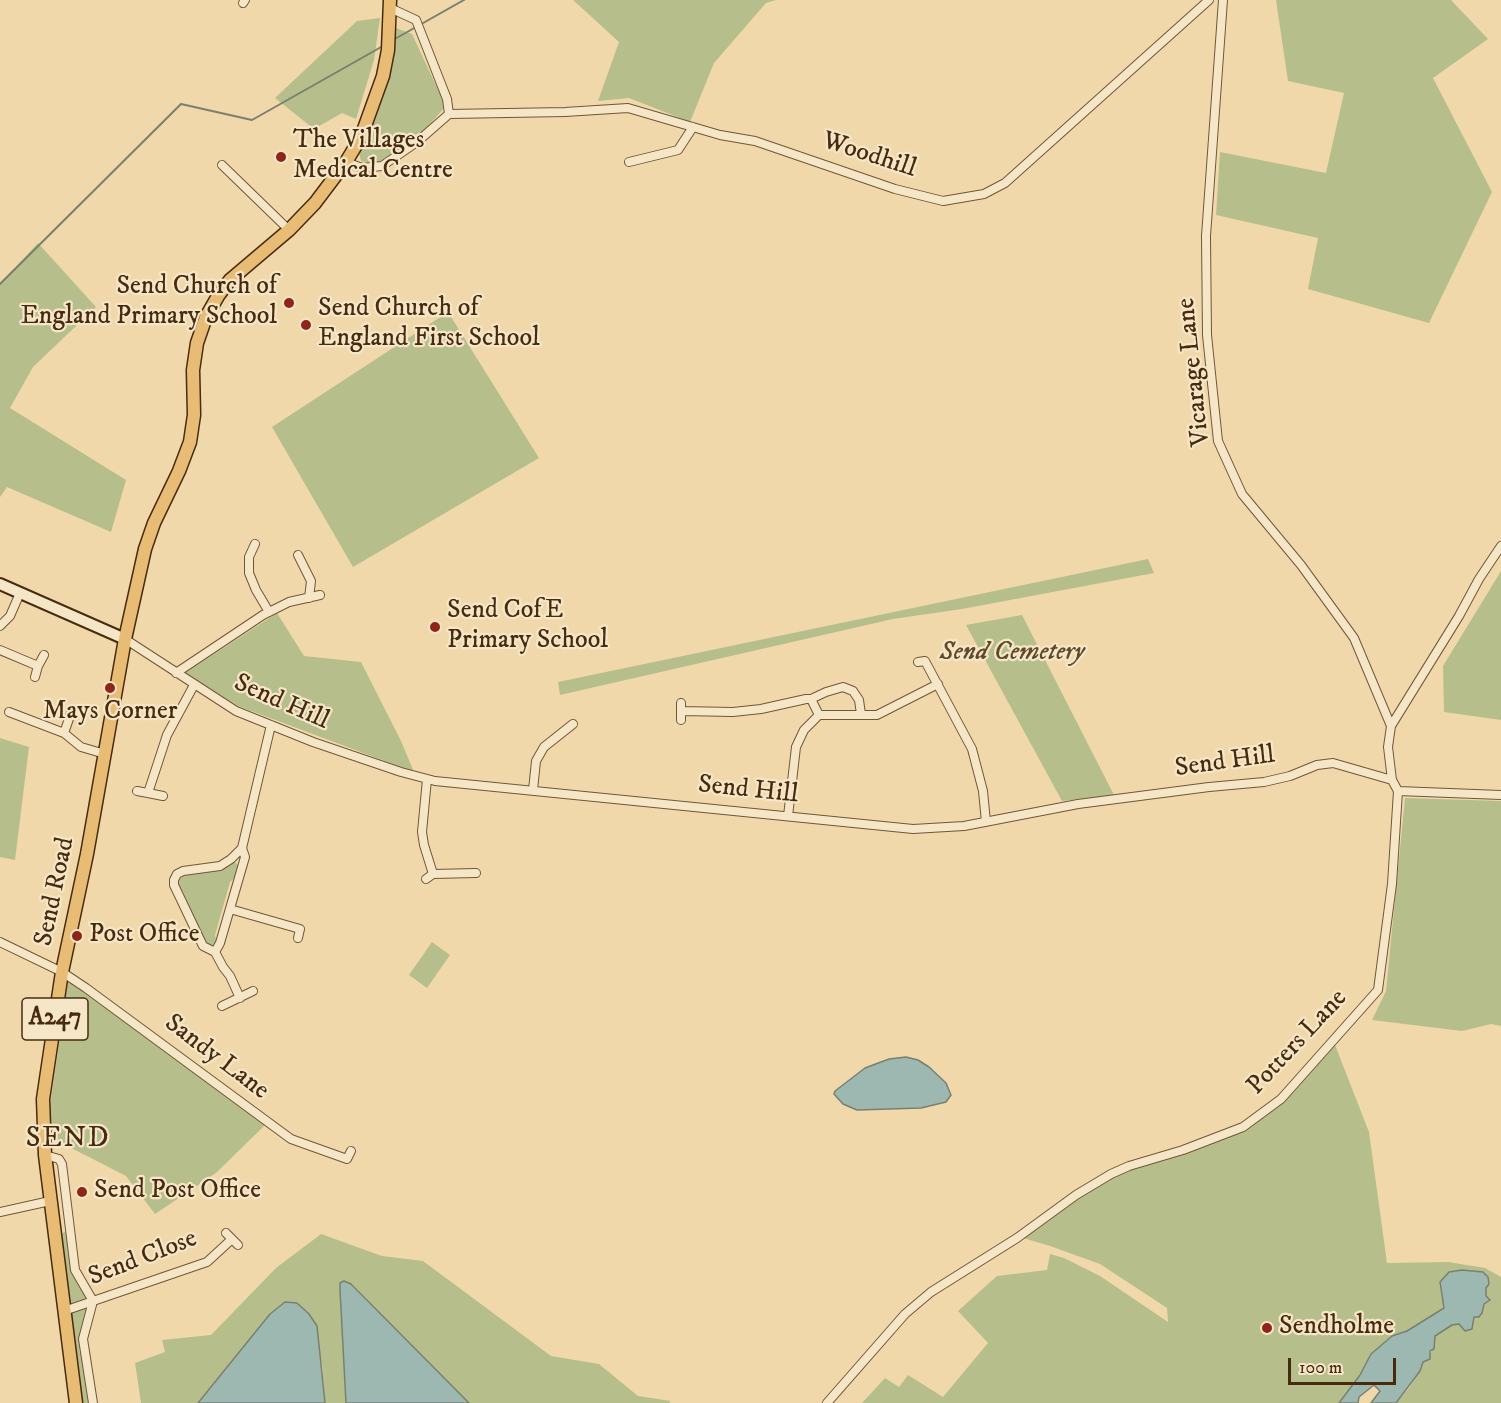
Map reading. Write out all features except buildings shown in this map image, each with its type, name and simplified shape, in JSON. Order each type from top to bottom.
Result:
[{"type":"main road","name":"A247","points":[[125,639],[145,549],[189,442],[194,416],[193,370],[197,343],[206,317],[230,280],[289,230],[315,203],[346,162],[361,137],[383,76],[389,43],[390,4]]},
{"type":"main road","points":[[0,584],[125,639]]},
{"type":"main road","name":"Send Road","points":[[76,1403],[50,1201],[45,1155],[43,1100],[62,972],[125,639]]},
{"type":"street","name":"Woodhill","points":[[449,114],[565,112],[628,108],[693,128],[755,141],[895,189],[943,201],[984,194],[1005,183],[1209,0]]},
{"type":"street","name":"Vicarage Lane","points":[[1223,0],[1206,236],[1207,335],[1218,441],[1242,494],[1301,565],[1354,638],[1391,726]]},
{"type":"street","points":[[346,162],[362,168],[382,166],[417,142],[449,114],[447,99],[416,22],[390,4]]},
{"type":"street","points":[[628,162],[678,150],[693,128]]},
{"type":"street","points":[[222,165],[289,230]]},
{"type":"street","points":[[255,544],[249,557],[249,573],[269,612]]},
{"type":"street","points":[[1501,546],[1391,726],[1388,747],[1392,780],[1398,791],[1501,795]]},
{"type":"street","points":[[298,555],[311,581],[309,598]]},
{"type":"street","points":[[0,626],[10,616],[20,593]]},
{"type":"street","points":[[176,673],[269,612],[289,602],[320,596]]},
{"type":"street","name":"Send Hill","points":[[125,639],[236,711],[424,786],[533,790],[913,829],[964,826],[1078,804],[1264,782],[1290,776],[1317,765],[1333,763],[1392,780]]},
{"type":"street","points":[[0,650],[38,666]]},
{"type":"street","points":[[35,678],[44,655]]},
{"type":"street","points":[[918,662],[925,662],[972,749],[983,790],[986,822]]},
{"type":"street","points":[[788,816],[796,747],[804,730],[819,715],[877,715],[938,684]]},
{"type":"street","points":[[148,793],[167,735],[194,685]]},
{"type":"street","points":[[681,711],[733,712],[760,709],[811,699],[843,687],[853,691],[859,700],[861,714]]},
{"type":"street","points":[[811,699],[819,715]]},
{"type":"street","points":[[9,712],[64,733],[81,747],[105,754]]},
{"type":"street","points":[[64,733],[71,713]]},
{"type":"street","points":[[533,790],[536,761],[540,754],[550,741],[573,724]]},
{"type":"street","points":[[215,952],[220,943],[245,857],[242,848],[271,725]]},
{"type":"street","points":[[424,786],[422,832],[430,877],[476,873]]},
{"type":"street","points":[[137,791],[163,796]]},
{"type":"street","name":"Potters Lane","points":[[827,1403],[905,1314],[931,1292],[1017,1238],[1076,1195],[1111,1174],[1243,1127],[1288,1092],[1378,990],[1392,884],[1398,791]]},
{"type":"street","points":[[240,998],[215,952],[203,946],[174,885],[174,880],[177,874],[183,871],[220,866],[242,848]]},
{"type":"street","points":[[230,909],[300,930]]},
{"type":"street","points":[[0,942],[62,972]]},
{"type":"street","name":"Sandy Lane","points":[[62,972],[291,1139],[347,1159],[351,1151]]},
{"type":"street","points":[[222,1006],[253,991]]},
{"type":"street","points":[[45,1155],[59,1159],[62,1164],[75,1270],[93,1301],[83,1340],[93,1403]]},
{"type":"street","points":[[0,1212],[50,1201]]},
{"type":"street","name":"Send Close","points":[[64,1311],[207,1262],[232,1239]]},
{"type":"green space","points":[[573,0],[776,0],[766,3],[714,63],[690,122],[629,98],[598,101],[619,42]]},
{"type":"green space","points":[[1276,0],[1451,0],[1488,39],[1433,78],[1492,192],[1429,323],[1308,289],[1318,238],[1216,215],[1220,152],[1326,173],[1344,93],[1288,81]]},
{"type":"green space","points":[[380,18],[374,60],[356,119],[342,113],[314,129],[275,98],[357,21]]},
{"type":"green space","points":[[396,28],[412,34],[441,96],[444,108],[425,130],[377,164],[361,161],[359,153],[367,135],[393,47]]},
{"type":"green space","points":[[38,243],[96,307],[33,367],[10,408],[126,480],[111,532],[7,487],[0,497],[0,284]]},
{"type":"green space","points":[[448,312],[539,458],[353,567],[272,427]]},
{"type":"green space","points":[[1148,559],[1154,573],[962,609],[893,619],[560,695],[558,682]]},
{"type":"green space","points":[[1501,571],[1501,720],[1444,712],[1443,666]]},
{"type":"green space","points":[[277,613],[304,656],[361,662],[414,772],[238,706],[185,673]]},
{"type":"green space","name":"Send Cemetery","points":[[1022,615],[1114,795],[1062,801],[966,625]]},
{"type":"green space","points":[[0,738],[29,747],[15,860],[0,857]]},
{"type":"green space","points":[[1405,798],[1501,801],[1501,1026],[1491,1024],[1462,1031],[1372,1020],[1386,991]]},
{"type":"green space","points":[[234,861],[239,866],[236,877],[230,882],[215,935],[217,943],[210,946],[204,941],[183,892],[177,887],[178,880],[187,874],[216,871]]},
{"type":"green space","points":[[432,942],[450,955],[427,988],[409,975]]},
{"type":"green space","points":[[68,980],[265,1125],[216,1173],[155,1214],[126,1176],[46,1135]]},
{"type":"green space","points":[[1335,1045],[1369,1132],[1387,1263],[1448,1262],[1485,1268],[1501,1277],[1501,1403],[1396,1403],[1420,1371],[1423,1361],[1434,1349],[1435,1336],[1452,1325],[1459,1324],[1471,1329],[1474,1317],[1482,1313],[1486,1296],[1485,1288],[1489,1284],[1483,1272],[1462,1270],[1440,1282],[1444,1308],[1407,1331],[1392,1336],[1371,1354],[1360,1375],[1339,1403],[862,1403],[885,1378],[899,1387],[908,1375],[943,1397],[988,1343],[958,1311],[997,1276],[1047,1270],[1050,1254],[1064,1258],[1100,1276],[1168,1322],[1167,1308],[1100,1264],[1023,1238],[1079,1197],[1127,1170],[1243,1129],[1284,1101]]},
{"type":"green space","points":[[74,1229],[79,1272],[97,1297],[98,1302],[85,1331],[96,1403],[78,1403],[61,1255],[62,1233]]},
{"type":"green space","points":[[321,1234],[382,1256],[423,1261],[551,1356],[599,1364],[638,1396],[671,1401],[669,1403],[469,1403],[352,1284],[344,1281],[340,1283],[340,1290],[346,1403],[325,1403],[322,1363],[270,1314],[198,1403],[141,1403],[135,1363],[165,1352],[162,1340],[211,1335],[276,1268]]},
{"type":"water","points":[[906,1057],[918,1060],[929,1067],[946,1083],[951,1095],[946,1102],[921,1108],[857,1110],[843,1104],[834,1094],[865,1068],[889,1059]]},
{"type":"water","points":[[1462,1270],[1483,1272],[1488,1277],[1486,1296],[1490,1300],[1484,1304],[1479,1317],[1474,1317],[1472,1329],[1465,1331],[1459,1324],[1452,1325],[1435,1336],[1430,1359],[1423,1362],[1420,1371],[1396,1403],[1371,1403],[1380,1391],[1374,1385],[1359,1397],[1358,1403],[1339,1403],[1360,1375],[1371,1354],[1392,1336],[1407,1331],[1444,1308],[1440,1282],[1449,1272]]},
{"type":"water","points":[[344,1281],[351,1284],[469,1403],[346,1403],[340,1290],[340,1283]]},
{"type":"water","points":[[285,1302],[297,1303],[309,1314],[317,1326],[325,1403],[198,1403],[270,1314]]},
{"type":"waterway","points":[[393,40],[464,0]]},
{"type":"waterway","points":[[0,284],[181,104],[252,120],[383,46]]},
{"type":"place","name":"The Villages Medical Centre","points":[[281,157]]},
{"type":"place","name":"Send Church of England Primary School","points":[[289,303]]},
{"type":"place","name":"Send Church of England First School","points":[[306,325]]},
{"type":"place","name":"Send CofE Primary School","points":[[435,627]]},
{"type":"place","name":"Mays Corner","points":[[110,688]]},
{"type":"place","name":"Post Office","points":[[77,936]]},
{"type":"place","name":"Send Post Office","points":[[82,1192]]},
{"type":"place","name":"Sendholme","points":[[1267,1328]]},
{"type":"district","name":"SEND","points":[[68,1140]]}]
